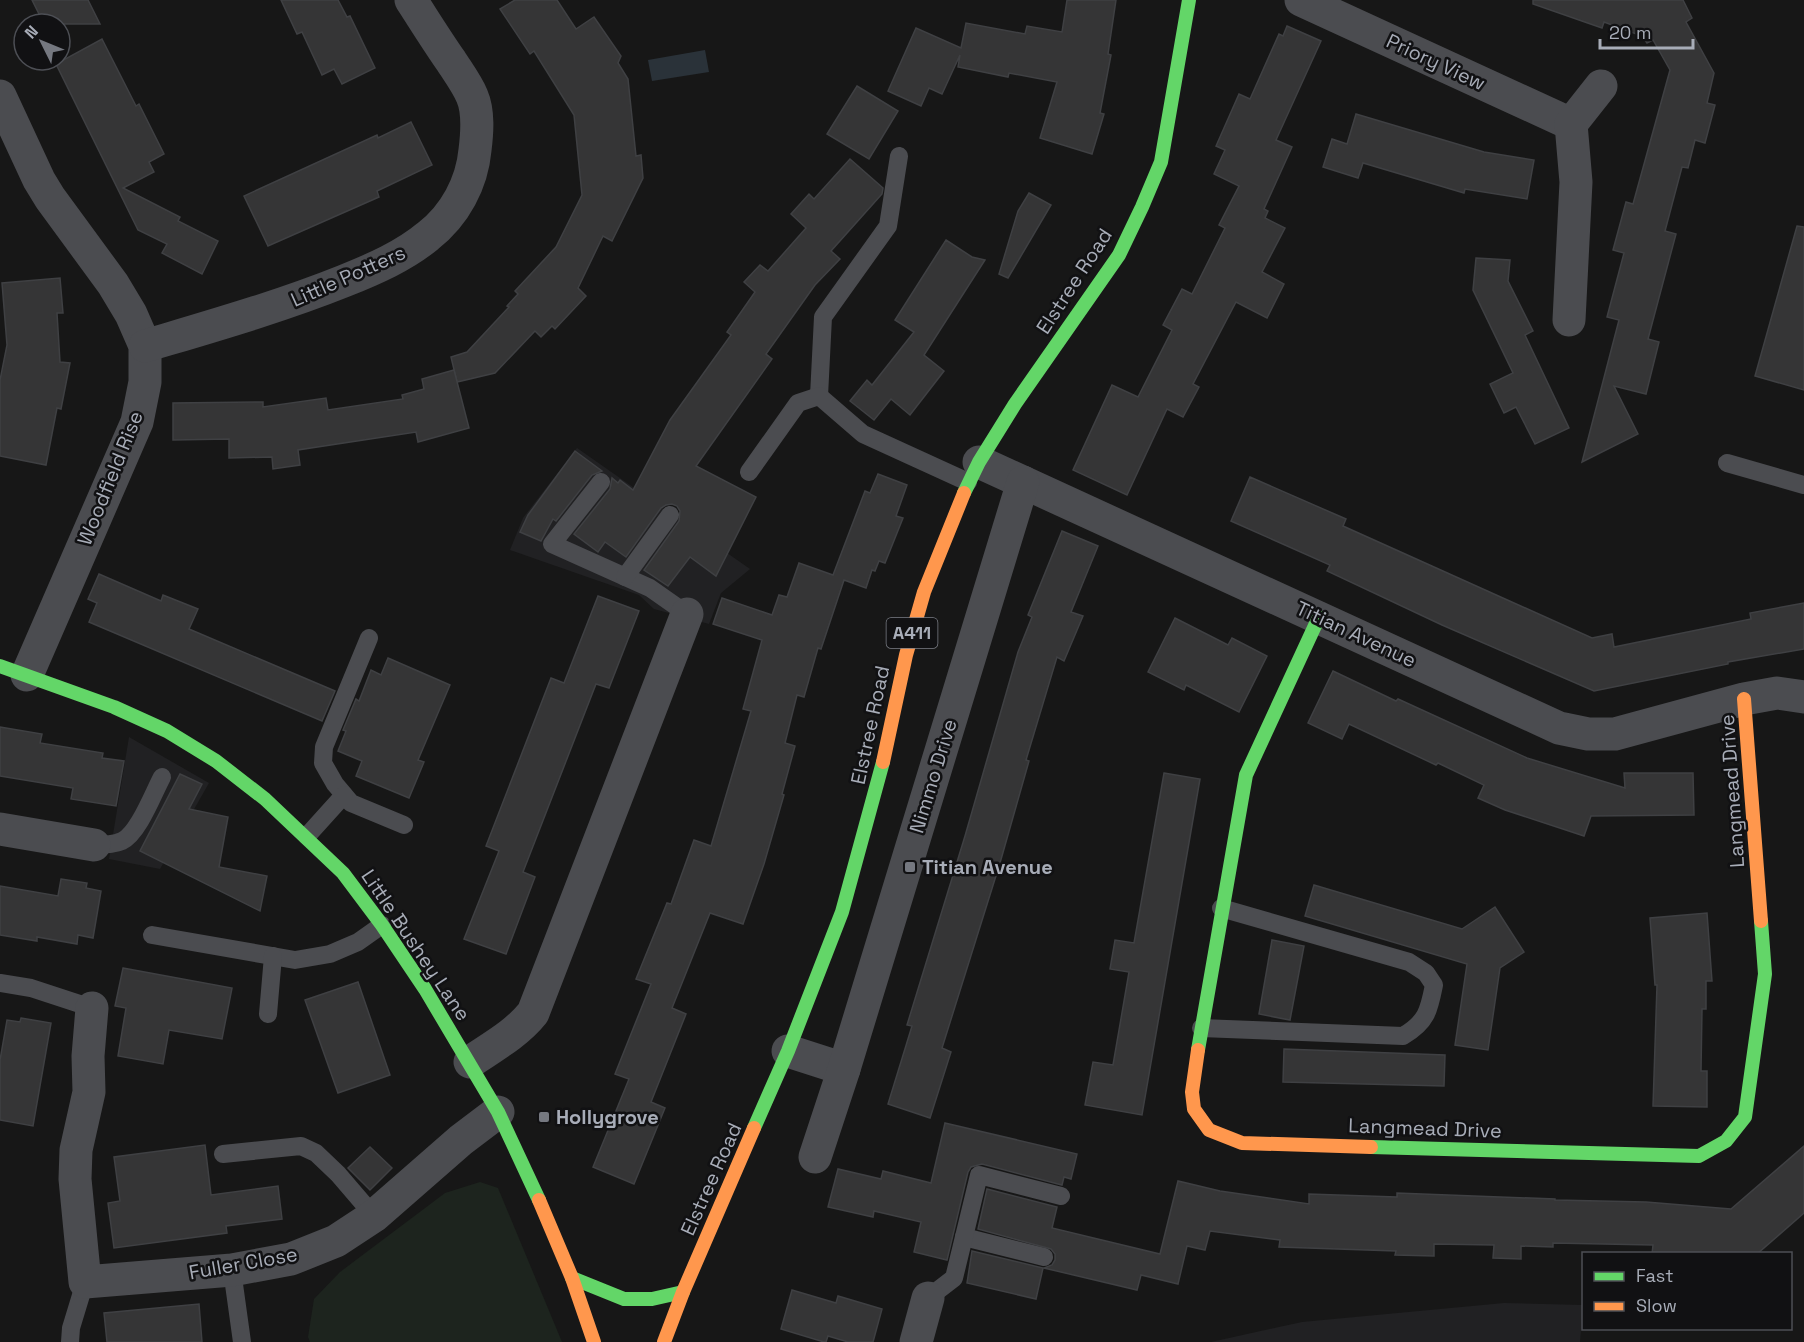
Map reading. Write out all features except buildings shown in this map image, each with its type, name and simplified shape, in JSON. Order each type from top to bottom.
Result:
[{"type":"street","name":"Little Potters","points":[[145,346],[303,298],[364,273],[408,251],[430,235],[447,217],[473,171],[476,113],[472,96],[411,0]]},
{"type":"street","name":"Elstree Road","points":[[664,1342],[683,1292],[788,1051],[842,912],[876,791],[906,655],[924,592],[974,472],[1015,404],[1119,255],[1161,162],[1189,0]]},
{"type":"street","name":"Priory View","points":[[1301,0],[1571,124]]},
{"type":"street","points":[[1569,320],[1576,182],[1571,124],[1601,86]]},
{"type":"street","name":"Woodfield Rise","points":[[0,96],[39,180],[113,284],[131,314],[145,346],[145,382],[137,422],[42,637],[13,670]]},
{"type":"street","name":"Titian Avenue","points":[[974,472],[1023,482],[1559,728],[1588,734],[1615,734],[1744,699],[1777,693],[1804,697]]},
{"type":"street","name":"Nimmo Drive","points":[[815,1157],[1023,482]]},
{"type":"street","points":[[470,1062],[510,1035],[533,1013],[687,614]]},
{"type":"street","name":"Langmead Drive","points":[[1319,616],[1246,775],[1201,1028],[1192,1092],[1194,1109],[1209,1130],[1242,1143],[1699,1156],[1720,1148],[1733,1136],[1745,1117],[1765,974],[1744,699]]},
{"type":"street","name":"Little Bushey Lane","points":[[13,670],[114,707],[167,731],[216,761],[265,799],[343,873],[382,925],[425,989],[498,1112],[532,1183],[572,1278],[594,1342]]},
{"type":"street","points":[[0,829],[94,845]]},
{"type":"street","points":[[85,1282],[75,1179],[76,1150],[89,1092],[88,1056],[92,1008]]},
{"type":"street","points":[[788,1051],[844,1069]]},
{"type":"street","name":"Fuller Close","points":[[85,1282],[232,1270],[291,1259],[336,1241],[374,1216],[461,1140],[498,1112]]},
{"type":"street","points":[[572,1278],[624,1299],[652,1299],[683,1292]]},
{"type":"street","points":[[916,1342],[928,1298]]},
{"type":"lane","points":[[819,396],[823,317],[888,226],[899,156]]},
{"type":"lane","points":[[819,396],[863,434],[974,472]]},
{"type":"lane","points":[[749,472],[798,403],[819,396]]},
{"type":"lane","points":[[1727,463],[1804,485]]},
{"type":"lane","points":[[601,482],[552,544],[650,588],[687,614]]},
{"type":"lane","points":[[625,577],[670,515]]},
{"type":"lane","points":[[369,638],[324,747],[323,763],[335,784],[351,803],[404,825]]},
{"type":"lane","points":[[94,845],[111,845],[124,841],[132,834],[162,777]]},
{"type":"lane","points":[[307,837],[344,795]]},
{"type":"lane","points":[[1201,1028],[1403,1036],[1418,1028],[1429,1011],[1434,984],[1426,973],[1409,962],[1221,908]]},
{"type":"lane","points":[[152,935],[295,960],[330,954],[358,942],[382,925]]},
{"type":"lane","points":[[267,1014],[273,956]]},
{"type":"lane","points":[[0,982],[31,988],[92,1008]]},
{"type":"lane","points":[[224,1154],[301,1146],[316,1153],[338,1174],[374,1216]]},
{"type":"lane","points":[[928,1298],[954,1278],[979,1175],[1061,1196]]},
{"type":"lane","points":[[964,1237],[1044,1257]]},
{"type":"lane","points":[[232,1270],[242,1342]]},
{"type":"lane","points":[[70,1342],[71,1328],[85,1282]]},
{"type":"shaded area","points":[[705,50],[709,72],[652,81],[648,60]]},
{"type":"shaded area","points":[[577,448],[750,569],[721,593],[709,624],[654,609],[639,595],[510,550],[523,518]]},
{"type":"shaded area","points":[[129,737],[209,783],[160,869],[109,859]]},
{"type":"shaded area","points":[[480,1182],[498,1188],[562,1342],[310,1342],[308,1337],[314,1299],[340,1272],[445,1193]]},
{"type":"shaded area","points":[[1504,1303],[1582,1305],[1580,1342],[1211,1342],[1302,1322]]},
{"type":"traffic: fast","points":[[964,493],[979,462],[1015,404],[1119,255],[1142,207],[1161,162],[1189,0]]},
{"type":"traffic: fast","points":[[1198,1050],[1246,775],[1319,617]]},
{"type":"traffic: fast","points":[[0,666],[114,707],[167,731],[216,761],[265,799],[343,873],[382,925],[425,989],[498,1112],[539,1200]]},
{"type":"traffic: fast","points":[[754,1128],[788,1051],[842,912],[883,762]]},
{"type":"traffic: fast","points":[[1371,1147],[1699,1156],[1726,1141],[1745,1117],[1765,974],[1761,921]]},
{"type":"traffic: fast","points":[[572,1278],[624,1299],[652,1299],[683,1292]]},
{"type":"traffic: slow","points":[[883,762],[906,655],[924,592],[964,493]]},
{"type":"traffic: slow","points":[[1744,699],[1761,921]]},
{"type":"traffic: slow","points":[[1198,1050],[1192,1092],[1194,1109],[1209,1130],[1242,1143],[1371,1147]]},
{"type":"traffic: slow","points":[[664,1342],[683,1292],[754,1128]]},
{"type":"traffic: slow","points":[[539,1200],[572,1278],[594,1342]]},
{"type":"place","name":"Titian Avenue","points":[[910,867]]},
{"type":"place","name":"Hollygrove","points":[[544,1117]]}]
